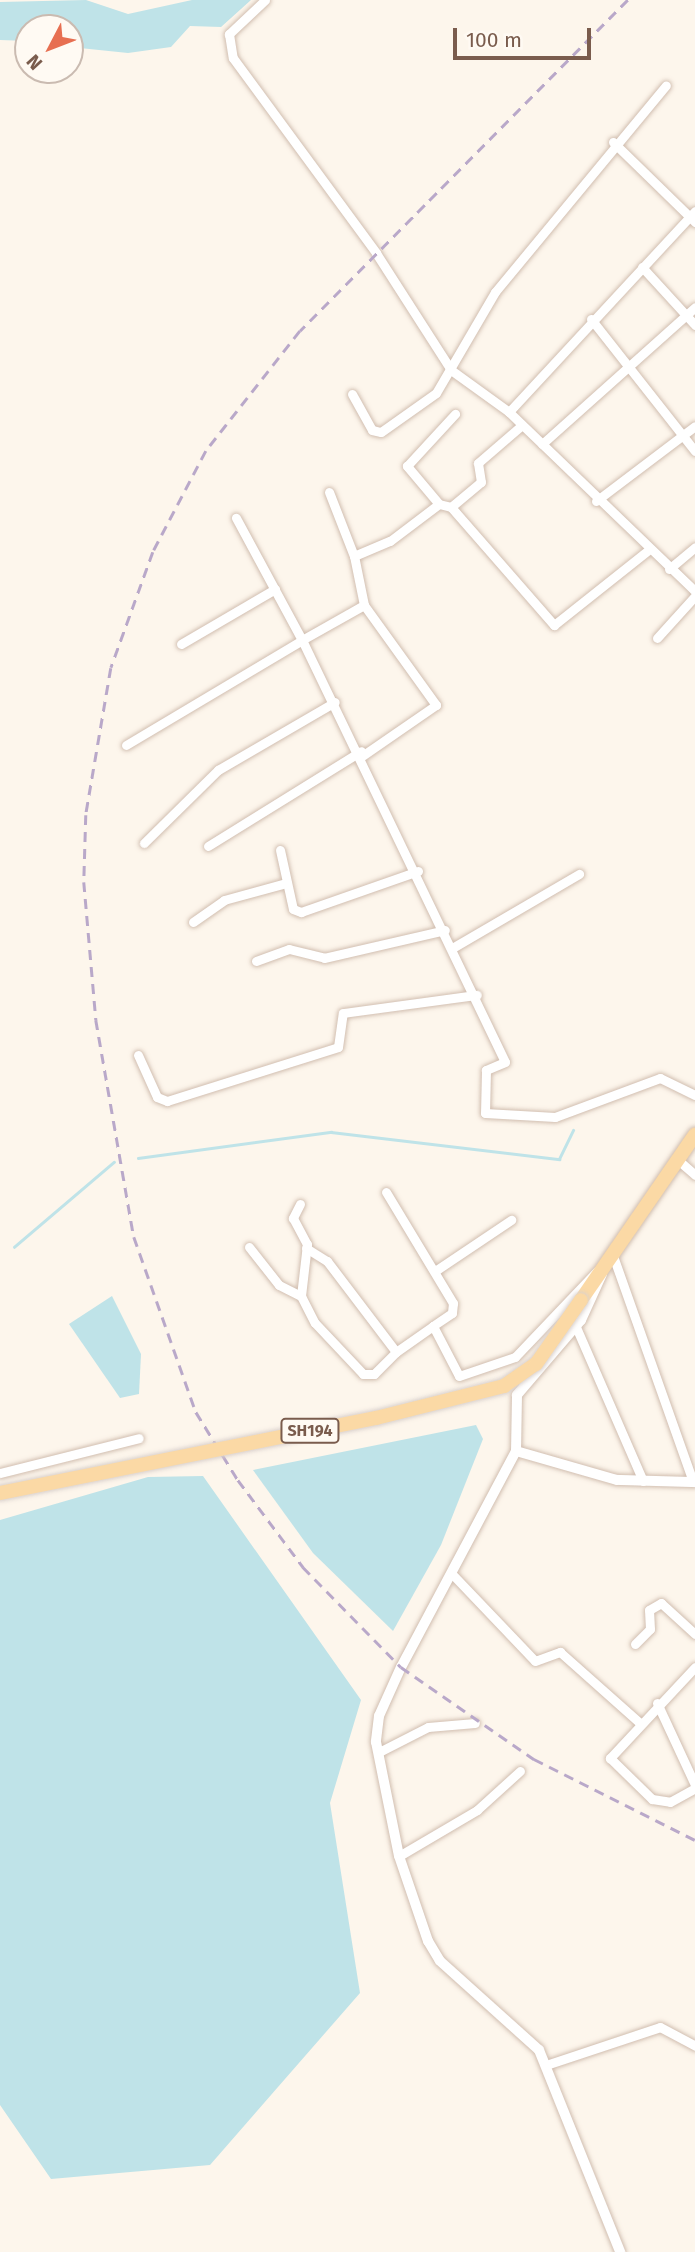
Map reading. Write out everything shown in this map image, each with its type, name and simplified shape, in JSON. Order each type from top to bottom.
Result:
[{"type":"main road","name":"SH194","points":[[0,1493],[376,1418],[504,1386],[536,1364],[695,1135]]},
{"type":"street","points":[[265,0],[229,34],[233,58],[376,253],[451,370],[509,412],[647,551],[695,593],[657,638]]},
{"type":"street","points":[[352,394],[372,430],[382,432],[436,393],[495,292],[613,142],[666,85]]},
{"type":"street","points":[[509,412],[591,319],[693,216],[613,142]]},
{"type":"street","points":[[642,267],[695,325]]},
{"type":"street","points":[[542,444],[627,364],[695,307]]},
{"type":"street","points":[[591,319],[695,451]]},
{"type":"street","points":[[456,414],[407,463],[439,504],[451,507],[554,625],[647,551]]},
{"type":"street","points":[[451,507],[481,482],[478,463],[522,425]]},
{"type":"street","points":[[596,501],[695,426]]},
{"type":"street","points":[[208,846],[436,708],[364,605],[354,556],[329,492]]},
{"type":"street","points":[[354,556],[390,541],[439,504]]},
{"type":"street","points":[[236,518],[361,753],[477,995],[505,1062],[486,1070],[488,1116],[555,1117],[660,1078],[695,1095]]},
{"type":"street","points":[[669,569],[695,547]]},
{"type":"street","points":[[181,644],[275,589]]},
{"type":"street","points":[[126,745],[364,605]]},
{"type":"street","points":[[144,843],[219,770],[335,702]]},
{"type":"street","points":[[280,850],[293,909],[301,912],[418,871]]},
{"type":"street","points":[[454,947],[579,874]]},
{"type":"street","points":[[193,922],[223,900],[286,883]]},
{"type":"street","points":[[256,961],[289,949],[324,957],[445,930]]},
{"type":"street","points":[[138,1055],[157,1097],[167,1101],[338,1047],[343,1013],[477,995]]},
{"type":"street","points":[[678,1160],[695,1175]]},
{"type":"street","points":[[249,1247],[279,1285],[301,1296],[321,1331],[362,1373],[373,1374],[396,1352],[433,1326],[454,1307],[386,1192]]},
{"type":"street","points":[[300,1204],[293,1218],[306,1248],[301,1296]]},
{"type":"street","points":[[435,1271],[511,1220]]},
{"type":"street","points":[[306,1248],[327,1261],[396,1352]]},
{"type":"street","points":[[433,1326],[455,1375],[504,1365],[608,1259]]},
{"type":"street","points":[[608,1259],[576,1327],[517,1395],[516,1451],[454,1576],[379,1716],[379,1752],[399,1856],[440,1961],[534,2044],[546,2065],[620,2252]]},
{"type":"street","points":[[516,1451],[643,1481],[694,1482],[608,1259]]},
{"type":"street","points":[[576,1327],[643,1481]]},
{"type":"street","points":[[0,1472],[139,1437]]},
{"type":"street","points":[[454,1576],[535,1661],[560,1652],[640,1723]]},
{"type":"street","points":[[635,1644],[649,1629],[649,1610],[661,1603],[695,1634]]},
{"type":"street","points":[[657,1703],[695,1787],[670,1802],[652,1799],[611,1761],[657,1703],[695,1667]]},
{"type":"street","points":[[379,1752],[428,1727],[475,1723]]},
{"type":"street","points":[[399,1856],[477,1810],[520,1771]]},
{"type":"street","points":[[546,2065],[660,2027],[695,2046]]},
{"type":"water","points":[[86,0],[128,14],[192,0],[251,0],[221,27],[190,26],[171,47],[128,53],[84,48],[84,14],[14,14],[14,40],[0,40],[0,2]]},
{"type":"water","points":[[112,1296],[141,1354],[139,1394],[120,1398],[69,1324]]},
{"type":"water","points":[[476,1425],[483,1439],[441,1545],[393,1631],[313,1553],[253,1470]]},
{"type":"water","points":[[203,1476],[361,1700],[330,1803],[360,1993],[210,2165],[51,2179],[0,2105],[0,1520],[148,1477]]},
{"type":"waterway","points":[[138,1158],[331,1132],[559,1159],[573,1130]]},
{"type":"waterway","points":[[14,1247],[114,1162]]},
{"type":"railway","points":[[628,0],[300,331],[206,451],[153,552],[111,668],[86,815],[84,882],[96,1020],[134,1237],[196,1412],[238,1480],[303,1567],[401,1667],[534,1759],[695,1840]]}]
